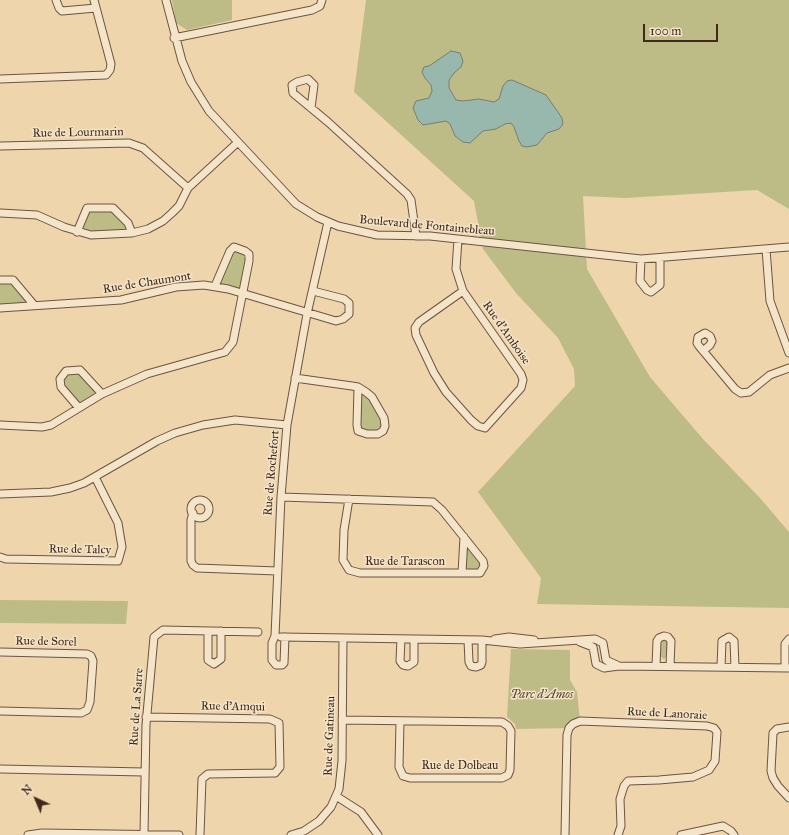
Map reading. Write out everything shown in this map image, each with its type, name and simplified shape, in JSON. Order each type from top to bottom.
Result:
[{"type":"street","points":[[56,0],[59,8],[62,10],[96,8]]},
{"type":"street","points":[[0,79],[106,74],[110,70],[111,64],[94,0]]},
{"type":"street","name":"Boulevard de Fontainebleau","points":[[166,0],[174,38],[184,67],[198,95],[209,111],[237,143],[296,204],[328,222],[348,230],[377,236],[416,236],[458,239],[641,259],[660,259],[789,247]]},
{"type":"street","points":[[174,38],[312,10],[320,6],[322,0]]},
{"type":"street","points":[[312,108],[407,194],[411,200],[416,236]]},
{"type":"street","name":"Rue de Lourmarin","points":[[0,146],[129,143],[143,148],[188,188]]},
{"type":"street","points":[[0,213],[37,214],[77,232],[104,235],[148,230],[163,221],[179,206],[188,188],[237,143]]},
{"type":"street","points":[[77,232],[87,208],[113,208],[128,222],[132,233]]},
{"type":"street","name":"Rue de Rochefort","points":[[285,637],[285,661],[283,664],[279,665],[274,663],[272,660],[272,643],[275,636],[281,497],[287,424],[308,314],[328,222]]},
{"type":"street","name":"Rue d'Amboise","points":[[458,239],[456,269],[464,291],[521,374],[523,380],[521,388],[485,428],[478,426],[471,420],[446,392],[434,373],[416,335],[415,328],[419,322],[464,291]]},
{"type":"street","points":[[0,425],[42,427],[51,425],[102,394],[147,374],[225,352],[233,342],[249,254],[240,248],[234,247],[230,251],[215,286]]},
{"type":"street","points":[[766,248],[770,301],[789,353]]},
{"type":"street","points":[[641,259],[640,282],[647,290],[651,292],[660,285],[660,259]]},
{"type":"street","points":[[0,280],[13,280],[34,305]]},
{"type":"street","name":"Rue de Chaumont","points":[[0,308],[121,300],[176,287],[215,286],[308,314]]},
{"type":"street","points":[[308,314],[336,322],[349,314],[348,303],[344,299],[313,291]]},
{"type":"street","points":[[703,351],[735,389],[741,393],[749,392],[770,375],[789,368]]},
{"type":"street","points":[[79,408],[61,387],[60,379],[62,374],[66,371],[80,370],[102,394]]},
{"type":"street","points":[[296,378],[358,387],[372,397],[384,418],[385,426],[383,431],[378,434],[367,434],[358,431],[358,387]]},
{"type":"street","points":[[0,494],[51,492],[70,488],[84,483],[157,441],[175,433],[203,425],[236,420],[287,424]]},
{"type":"street","name":"Rue de Talcy","points":[[0,557],[13,560],[118,561],[122,547],[118,523],[95,477]]},
{"type":"street","name":"Rue de Tarascon","points":[[281,497],[433,502],[464,537],[483,562],[484,566],[480,573],[360,573],[349,570],[343,560],[344,530],[349,500]]},
{"type":"street","points":[[193,513],[191,520],[191,554],[193,565],[197,568],[277,571]]},
{"type":"street","name":"Rue de Tarascon","points":[[462,573],[464,537]]},
{"type":"street","name":"Rue de La Sarre","points":[[144,835],[146,717],[154,637],[163,630],[258,632]]},
{"type":"street","points":[[208,631],[208,660],[214,664],[221,659],[221,631]]},
{"type":"street","points":[[275,636],[468,640],[509,637],[544,641],[580,641],[591,639],[600,640],[604,645],[605,659],[619,666]]},
{"type":"street","points":[[656,666],[657,640],[664,636],[668,637],[671,641],[670,666]]},
{"type":"street","points":[[721,667],[722,641],[729,637],[734,641],[735,667]]},
{"type":"street","name":"Rue de Gatineau","points":[[291,835],[304,831],[319,821],[328,811],[336,796],[341,778],[343,638]]},
{"type":"street","points":[[401,639],[400,661],[403,665],[408,666],[414,662],[414,639]]},
{"type":"street","points":[[580,641],[594,648],[595,662],[599,666],[608,668],[619,666],[670,666],[787,668],[785,644],[789,639]]},
{"type":"street","points":[[468,640],[468,662],[471,666],[476,667],[481,665],[482,662],[482,640]]},
{"type":"street","name":"Rue de Sorel","points":[[0,652],[87,654],[91,656],[93,661],[90,702],[87,710],[81,714],[0,711]]},
{"type":"street","name":"Rue d'Amqui","points":[[146,717],[270,719],[276,720],[279,725],[280,767],[275,773],[208,774],[202,779],[200,835]]},
{"type":"street","name":"Rue de Dolbeau","points":[[342,720],[502,722],[508,726],[511,731],[510,770],[508,775],[502,778],[410,778],[403,776],[399,767],[400,721]]},
{"type":"street","name":"Rue de Lanoraie","points":[[565,835],[567,735],[569,728],[573,724],[580,721],[707,726],[714,728],[717,732],[715,761],[709,770],[692,777],[628,781],[624,786],[620,799],[621,826],[618,835]]},
{"type":"street","points":[[789,727],[777,729],[773,733],[771,766],[773,778],[789,798]]},
{"type":"street","points":[[0,769],[144,772]]},
{"type":"street","points":[[0,776],[4,770],[10,769]]},
{"type":"street","points":[[336,796],[351,804],[363,815],[378,835]]},
{"type":"street","points":[[681,835],[723,826],[734,835]]},
{"type":"street","points":[[28,835],[42,833],[179,835]]},
{"type":"green space","points":[[172,0],[232,0],[232,20],[187,30],[176,23]]},
{"type":"green space","points":[[366,0],[789,0],[789,209],[757,190],[625,198],[583,196],[587,269],[650,377],[703,439],[760,498],[789,532],[789,608],[537,604],[541,578],[478,492],[575,386],[574,369],[558,338],[516,293],[483,249],[474,201],[354,92]]},
{"type":"green space","points":[[87,208],[113,208],[132,233],[77,232]]},
{"type":"green space","points":[[234,247],[249,254],[242,293],[215,286]]},
{"type":"green space","points":[[0,280],[13,280],[34,305],[0,308]]},
{"type":"green space","points":[[80,370],[102,394],[79,408],[61,387],[62,374]]},
{"type":"green space","points":[[358,387],[366,392],[384,419],[383,431],[358,431]]},
{"type":"green space","points":[[464,537],[483,561],[480,573],[462,573]]},
{"type":"green space","points":[[0,600],[128,601],[126,624],[0,623]]},
{"type":"green space","points":[[662,640],[665,640],[668,643],[667,656],[664,659],[660,656]]},
{"type":"green space","name":"Parc d'Amos","points":[[511,649],[570,650],[570,680],[577,692],[580,721],[569,728],[516,729],[515,724],[507,717]]},
{"type":"water","points":[[451,51],[460,53],[463,61],[461,67],[449,80],[449,88],[456,100],[463,101],[479,99],[494,102],[499,99],[503,86],[507,81],[512,80],[546,95],[562,118],[563,124],[559,129],[547,133],[537,145],[527,147],[522,146],[511,123],[505,124],[496,129],[483,131],[470,143],[463,142],[455,136],[450,124],[446,121],[423,125],[418,120],[413,108],[416,101],[429,98],[432,91],[431,85],[422,72],[424,67],[429,66]]}]
